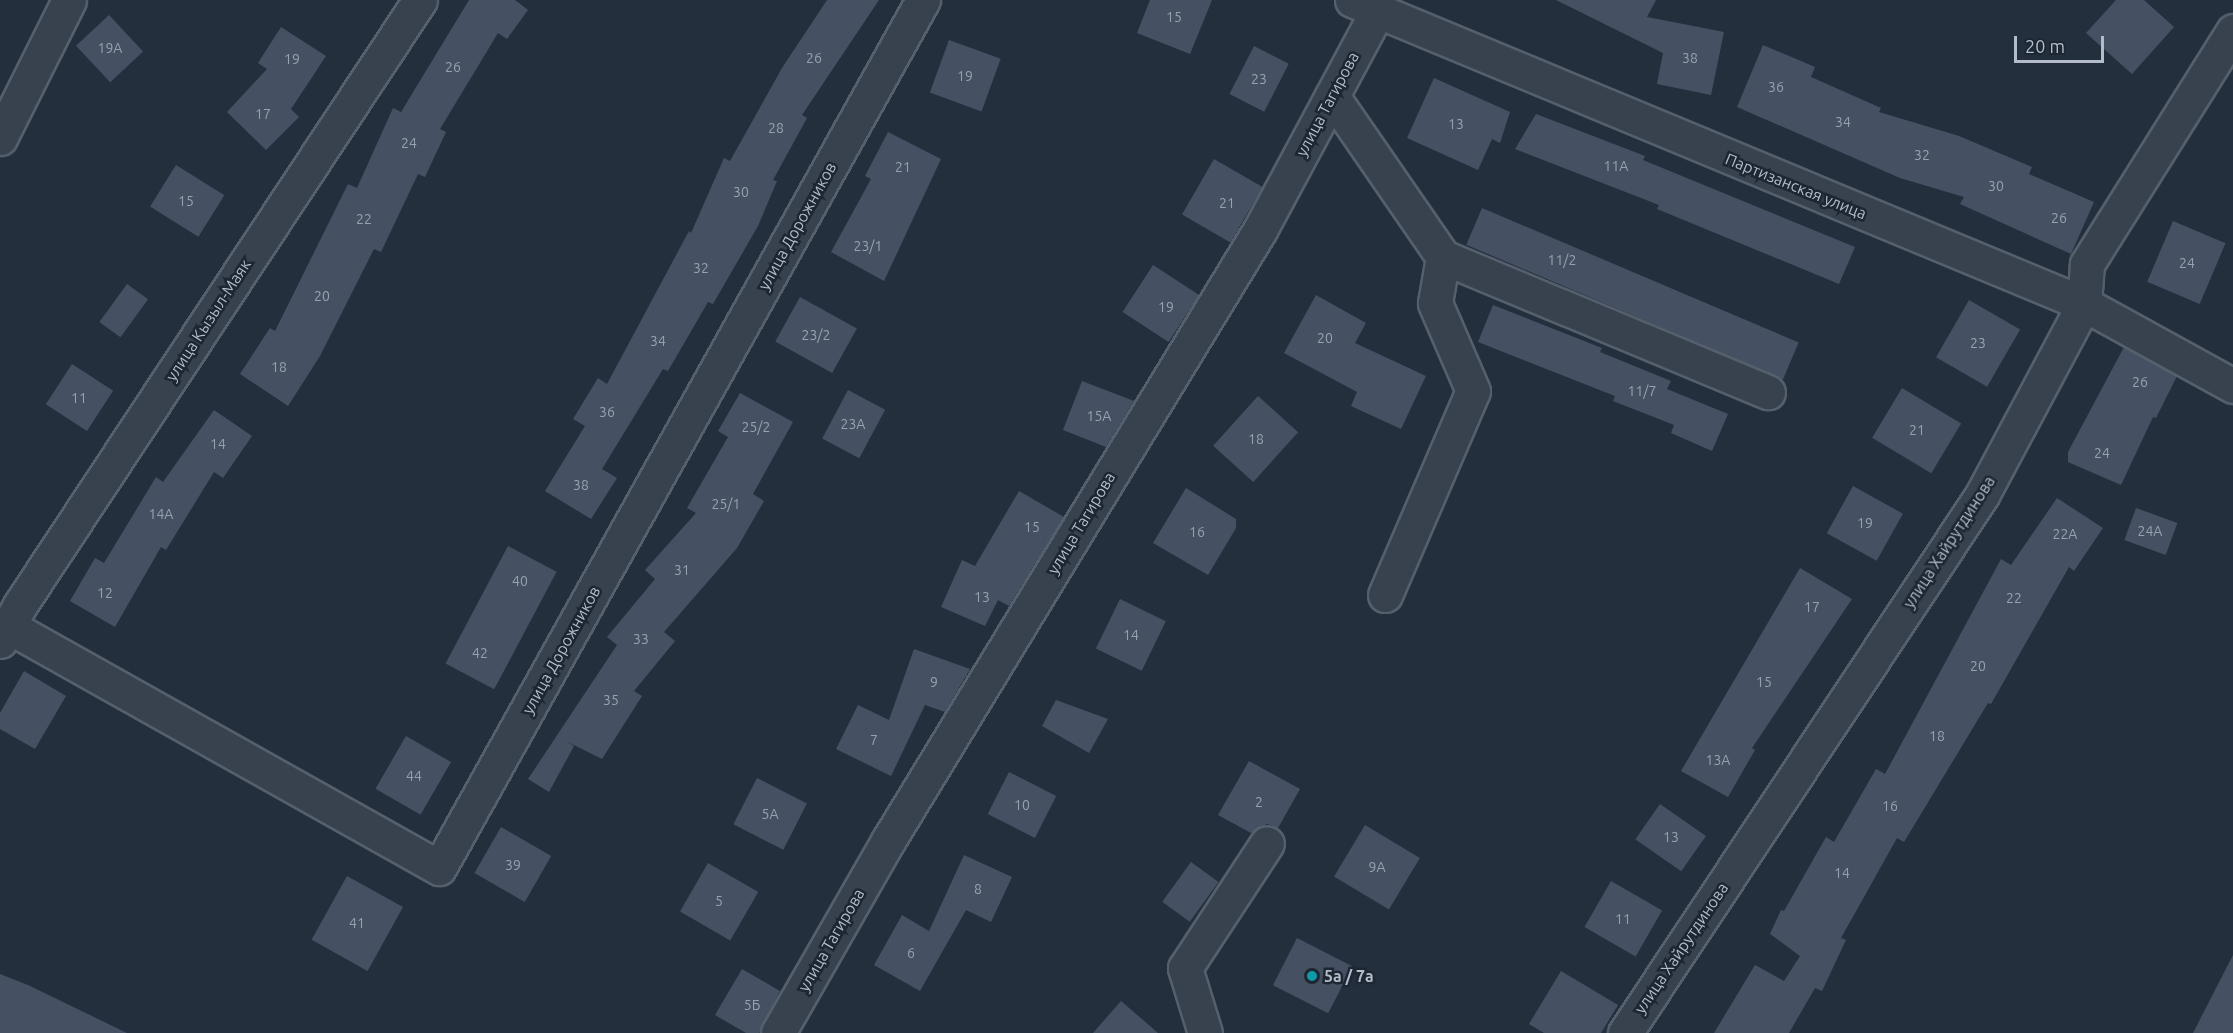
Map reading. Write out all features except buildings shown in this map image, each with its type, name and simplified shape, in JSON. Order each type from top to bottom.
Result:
[{"type":"street","points":[[0,138],[69,0]]},
{"type":"street","name":"улица Кызыл-Маяк","points":[[7,616],[420,0]]},
{"type":"street","name":"улица Дорожников","points":[[7,616],[439,868],[923,0]]},
{"type":"street","name":"улица Тагирова","points":[[778,1033],[888,841],[1260,230],[1332,96],[1365,5]]},
{"type":"street","name":"Партизанская улица","points":[[1365,5],[1485,58],[2084,304],[2233,386]]},
{"type":"street","name":"улица Хайрутдинова","points":[[1624,1033],[1982,495],[2084,304],[2087,264],[2233,31]]},
{"type":"street","points":[[1332,96],[1443,257],[1768,392]]},
{"type":"street","points":[[1385,595],[1473,391],[1435,303],[1443,257]]},
{"type":"street","points":[[1205,1033],[1185,968],[1267,843]]},
{"type":"place","name":"5а / 7а","points":[[1312,976]]}]
